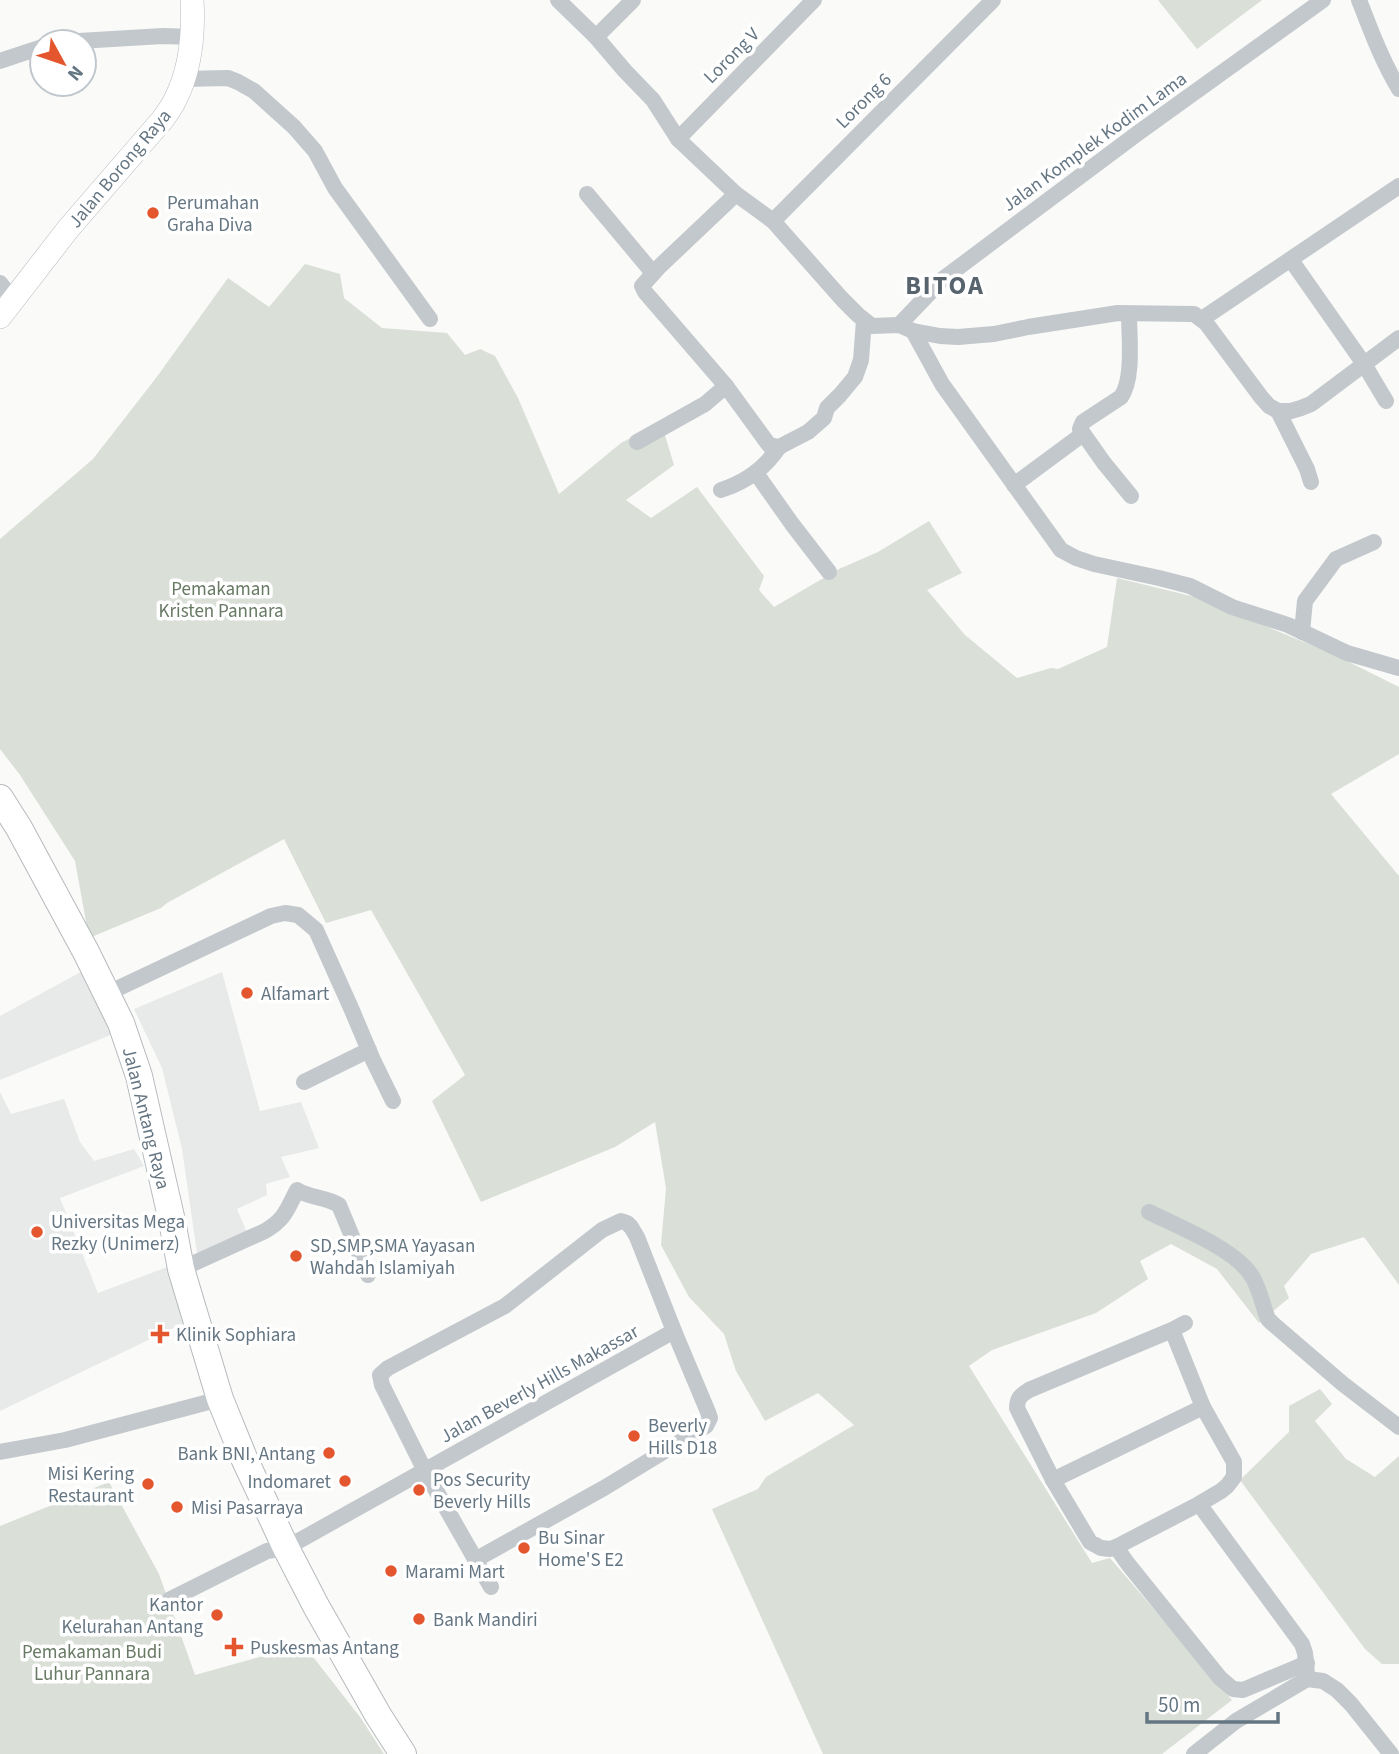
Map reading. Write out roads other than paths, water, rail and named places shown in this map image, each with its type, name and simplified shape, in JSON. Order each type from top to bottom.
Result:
[{"type":"main road","name":"Jalan Borong Raya","points":[[4,300],[163,119],[176,100],[190,56],[193,37],[192,0]]},
{"type":"main road","name":"Jalan Antang Raya","points":[[0,798],[86,952],[121,1023],[139,1076],[181,1269],[219,1399],[286,1548],[358,1680],[403,1754]]},
{"type":"street","points":[[558,0],[653,100],[678,139],[736,194],[773,221],[842,299],[872,326],[906,328],[958,337],[994,334],[1118,313],[1194,314],[1202,319],[1261,397],[1278,411],[1291,411],[1311,404],[1399,338]]},
{"type":"street","points":[[596,37],[633,0]]},
{"type":"street","name":"Lorong V","points":[[678,139],[814,0]]},
{"type":"street","name":"Jalan Komplek Kodim Lama","points":[[906,328],[943,279],[1138,133],[1323,0]]},
{"type":"street","points":[[1359,0],[1388,71],[1399,89]]},
{"type":"street","name":"Lorong 6","points":[[773,221],[984,3]]},
{"type":"street","points":[[98,40],[193,37]]},
{"type":"street","points":[[0,61],[28,52]]},
{"type":"street","points":[[183,79],[228,78],[238,82],[254,91],[294,127],[315,151],[335,188],[430,319]]},
{"type":"street","points":[[1202,319],[1399,186]]},
{"type":"street","points":[[587,194],[653,273]]},
{"type":"street","points":[[736,194],[642,286],[726,386],[769,445],[779,447]]},
{"type":"street","points":[[1291,260],[1364,364],[1386,401]]},
{"type":"street","points":[[1129,314],[1129,367],[1125,392],[1083,422],[1080,429],[1131,496]]},
{"type":"street","points":[[721,490],[732,487],[756,473],[779,447],[808,432],[824,418],[827,408],[855,377],[861,360],[864,320]]},
{"type":"street","points":[[906,328],[942,384],[1061,550],[1076,558],[1190,586],[1232,607],[1288,625],[1348,653],[1399,668]]},
{"type":"street","points":[[637,442],[705,404],[726,386]]},
{"type":"street","points":[[1278,411],[1311,482]]},
{"type":"street","points":[[1014,485],[1083,434]]},
{"type":"street","points":[[756,473],[829,572]]},
{"type":"street","points":[[1302,632],[1305,601],[1336,559],[1374,542]]},
{"type":"street","points":[[106,994],[271,916],[285,913],[298,915],[316,930],[393,1101]]},
{"type":"street","points":[[304,1082],[369,1050]]},
{"type":"street","points":[[181,1269],[275,1225],[284,1217],[297,1190],[303,1194],[329,1199],[339,1205],[368,1275]]},
{"type":"street","points":[[1149,1212],[1235,1257],[1255,1280],[1268,1319],[1343,1384],[1399,1427]]},
{"type":"street","points":[[475,1560],[604,1488],[706,1426],[710,1418],[637,1237],[631,1227],[621,1221],[602,1230],[505,1306],[388,1368],[380,1378],[425,1471],[475,1560],[491,1587]]},
{"type":"street","points":[[1178,1326],[1203,1407],[1234,1462],[1234,1478],[1227,1486],[1199,1504],[1110,1549],[1090,1542],[1053,1480],[1017,1408],[1019,1397],[1029,1390],[1178,1326]]},
{"type":"street","name":"Jalan Beverly Hills Makassar","points":[[169,1600],[267,1551],[286,1548],[674,1331]]},
{"type":"street","points":[[0,1452],[65,1440],[219,1399]]},
{"type":"street","points":[[1053,1480],[1203,1407]]},
{"type":"street","points":[[1199,1504],[1301,1644],[1307,1671]]},
{"type":"street","points":[[1116,1547],[1220,1678],[1233,1689],[1243,1690],[1307,1671],[1338,1690],[1391,1754]]},
{"type":"street","points":[[1194,1754],[1307,1671]]},
{"type":"place","name":"Perumahan Graha Diva","points":[[153,213]]},
{"type":"place","name":"Alfamart","points":[[247,993]]},
{"type":"place","name":"Universitas Mega Rezky (Unimerz)","points":[[37,1232]]},
{"type":"place","name":"SD,SMP,SMA Yayasan Wahdah Islamiyah","points":[[296,1256]]},
{"type":"place","name":"Klinik Sophiara","points":[[160,1334]]},
{"type":"place","name":"Beverly Hills D18","points":[[634,1436]]},
{"type":"place","name":"Bank BNI, Antang","points":[[329,1453]]},
{"type":"place","name":"Indomaret","points":[[345,1481]]},
{"type":"place","name":"Misi Kering Restaurant","points":[[148,1484]]},
{"type":"place","name":"Pos Security Beverly Hills","points":[[419,1490]]},
{"type":"place","name":"Misi Pasarraya","points":[[177,1507]]},
{"type":"place","name":"Bu Sinar Home'S E2","points":[[524,1548]]},
{"type":"place","name":"Marami Mart","points":[[391,1571]]},
{"type":"place","name":"Kantor Kelurahan Antang","points":[[217,1615]]},
{"type":"place","name":"Bank Mandiri","points":[[419,1619]]},
{"type":"place","name":"Puskesmas Antang","points":[[234,1647]]},
{"type":"district","name":"BITOA","points":[[945,285]]},
{"type":"park label","name":"Pemakaman Kristen Pannara","points":[[221,599]]},
{"type":"park label","name":"Pemakaman Budi Luhur Pannara","points":[[92,1662]]}]
